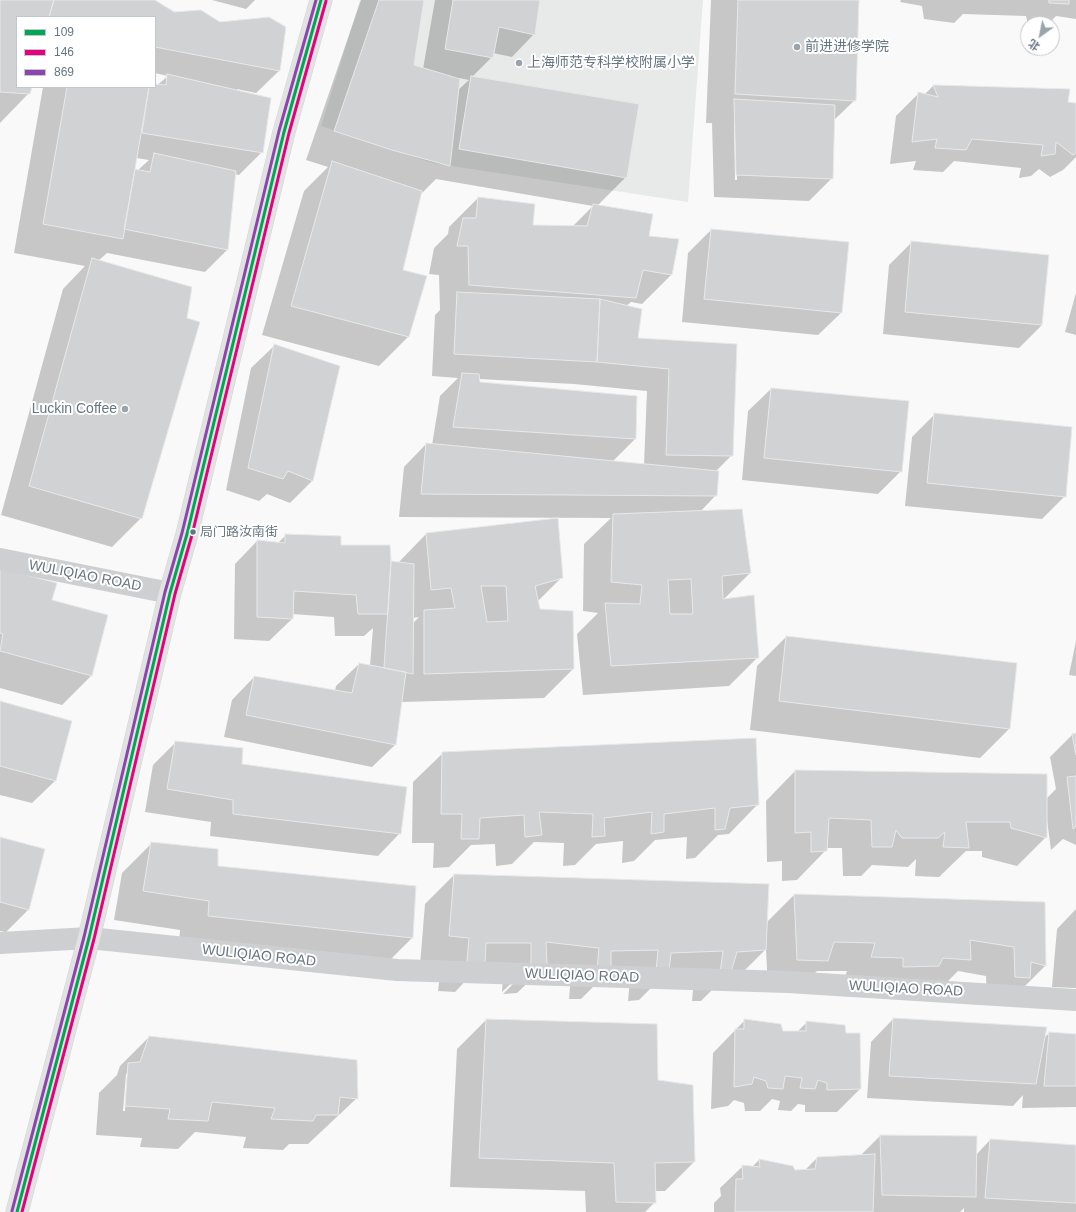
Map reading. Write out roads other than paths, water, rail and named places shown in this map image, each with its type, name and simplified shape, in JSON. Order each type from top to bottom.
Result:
[{"type":"street","points":[[17,1212],[89,938],[170,593],[187,534],[284,132],[321,0]]},
{"type":"street","name":"WULIQIAO ROAD","points":[[0,559],[170,593]]},
{"type":"street","name":"WULIQIAO ROAD","points":[[0,943],[89,938],[396,970],[788,982],[1076,1000]]},
{"type":"place","name":"前进进修学院","points":[[797,47]]},
{"type":"place","name":"上海师范专科学校附属小学","points":[[519,63]]},
{"type":"place","name":"Luckin Coffee","points":[[125,409]]},
{"type":"place","name":"局门路汝南街","points":[[193,532]]}]
